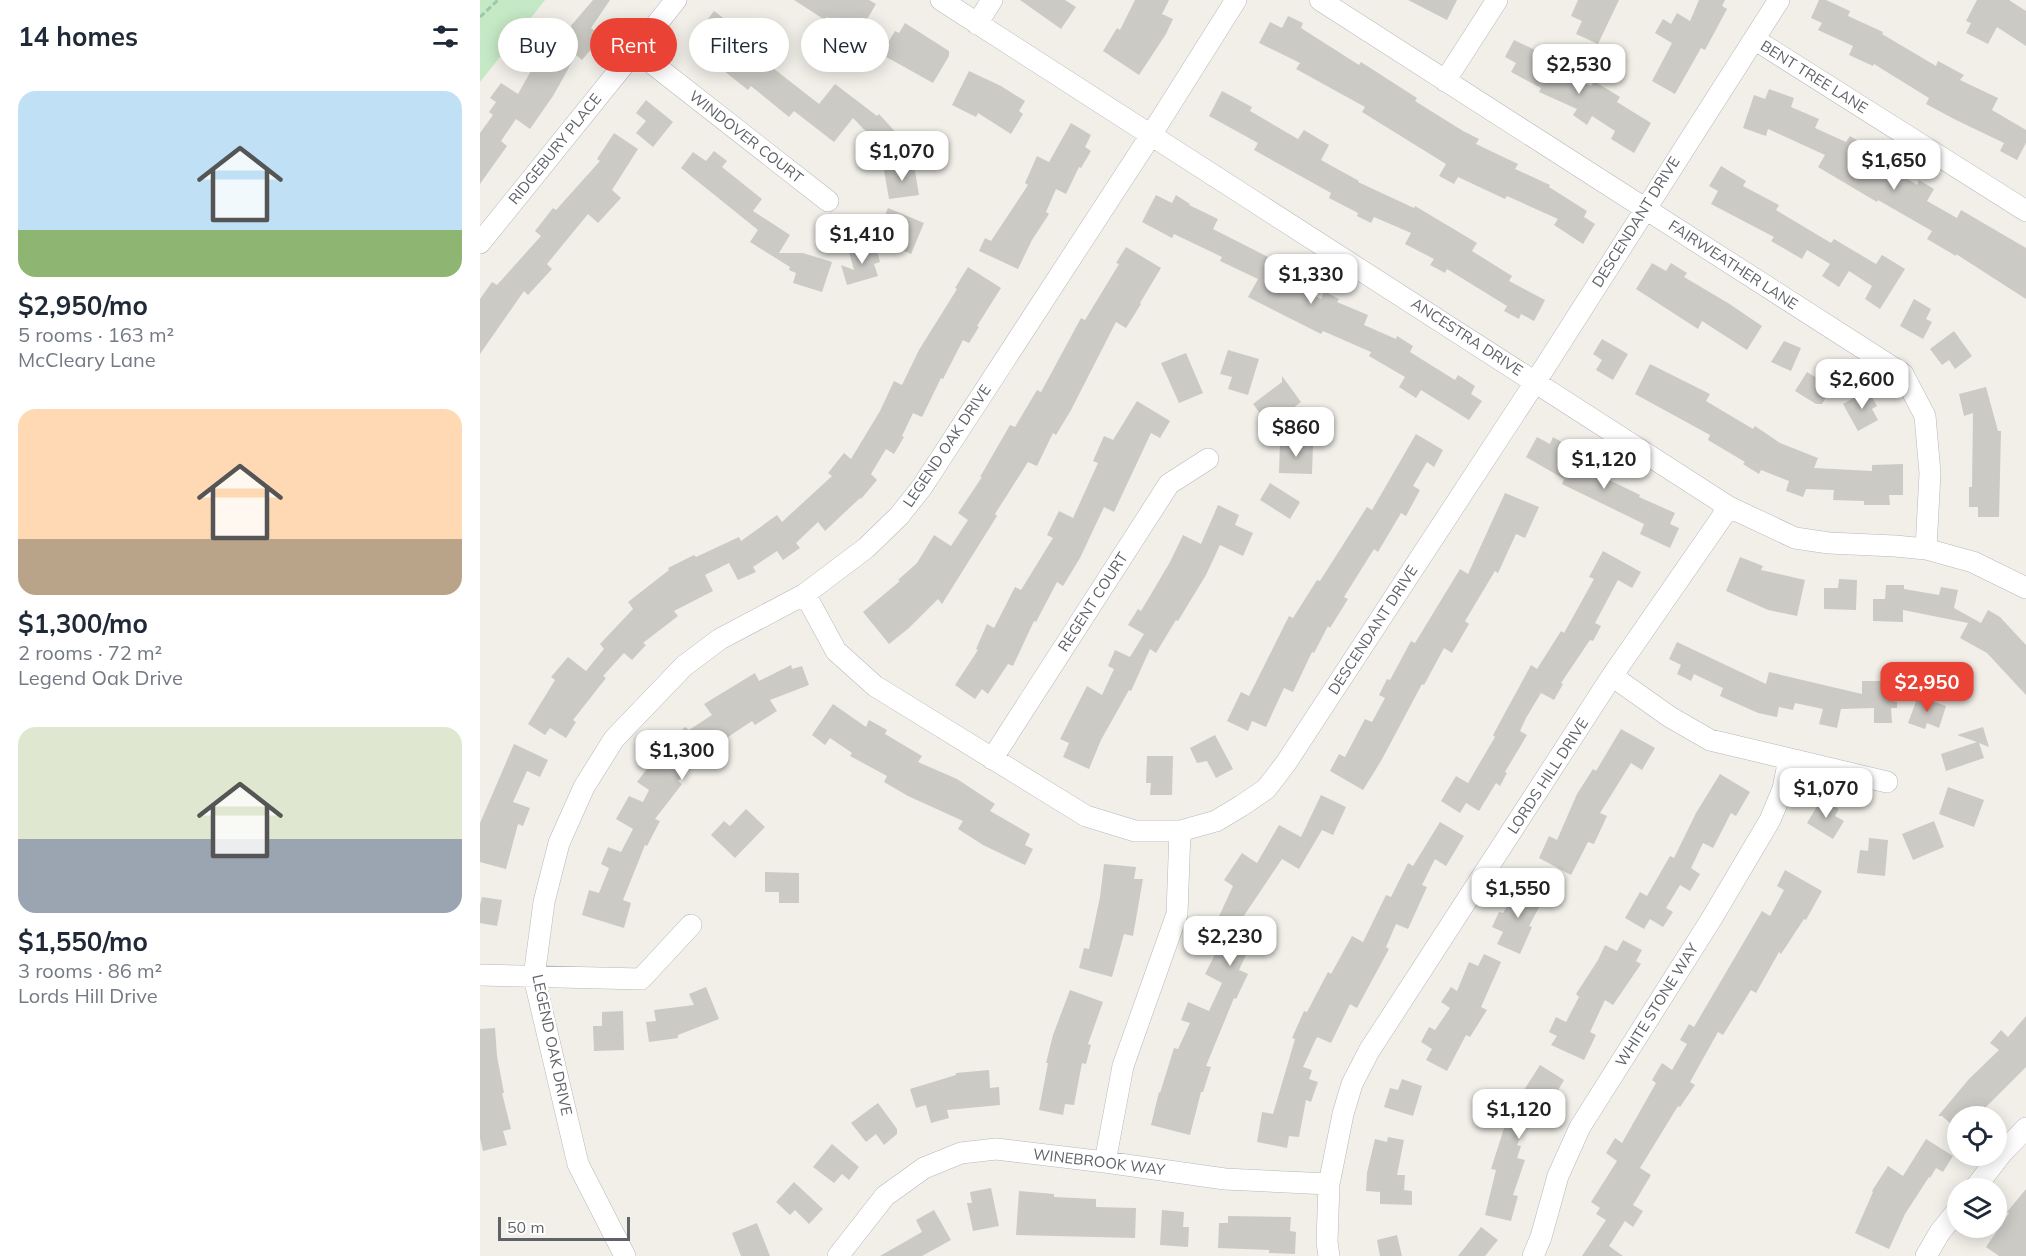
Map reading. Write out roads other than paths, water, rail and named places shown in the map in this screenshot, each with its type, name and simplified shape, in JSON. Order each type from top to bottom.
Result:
[{"type":"street","name":"RIDGEBURY PLACE","points":[[661,18],[676,0]]},
{"type":"street","name":"ANCESTRA DRIVE","points":[[941,0],[1729,507],[1795,538],[1829,543],[1926,549],[1973,562],[2026,588]]},
{"type":"street","points":[[977,24],[992,0]]},
{"type":"street","name":"LEGEND OAK DRIVE","points":[[625,1256],[578,1164],[534,977],[544,902],[559,843],[584,787],[614,739],[684,666],[720,639],[805,594],[866,548],[898,516],[922,487],[1236,0]]},
{"type":"street","name":"FAIRWEATHER LANE","points":[[1320,0],[1903,374],[1925,416],[1930,473],[1926,549]]},
{"type":"street","points":[[1445,81],[1497,0]]},
{"type":"street","name":"DESCENDANT DRIVE","points":[[805,594],[836,651],[875,686],[1086,816],[1135,831],[1180,831],[1216,821],[1266,789],[1286,763],[1536,381],[1779,0]]},
{"type":"street","name":"BENT TREE LANE","points":[[1754,39],[2026,211]]},
{"type":"street","name":"RIDGEBURY PLACE","points":[[480,243],[617,72]]},
{"type":"street","name":"WINDOVER COURT","points":[[663,72],[828,201]]},
{"type":"street","name":"REGENT COURT","points":[[993,759],[1169,484],[1208,459]]},
{"type":"street","name":"LORDS HILL DRIVE","points":[[1329,1184],[1343,1114],[1352,1084],[1370,1051],[1612,676],[1729,507]]},
{"type":"street","points":[[1612,676],[1670,717],[1710,740],[1887,782]]},
{"type":"street","name":"WHITE STONE WAY","points":[[1533,1256],[1541,1237],[1558,1176],[1580,1127],[1712,918],[1770,820],[1783,789],[1790,759]]},
{"type":"street","points":[[1105,1162],[1123,1066],[1178,914],[1180,831]]},
{"type":"street","points":[[480,975],[640,979],[691,925]]},
{"type":"street","points":[[1983,1178],[2001,1154],[2026,1128]]},
{"type":"street","name":"WINEBROOK WAY","points":[[838,1256],[885,1196],[924,1168],[961,1153],[996,1149],[1225,1179],[1329,1184]]},
{"type":"street","points":[[1329,1184],[1327,1242],[1329,1256]]},
{"type":"street","points":[[1926,1256],[1947,1223]]}]
